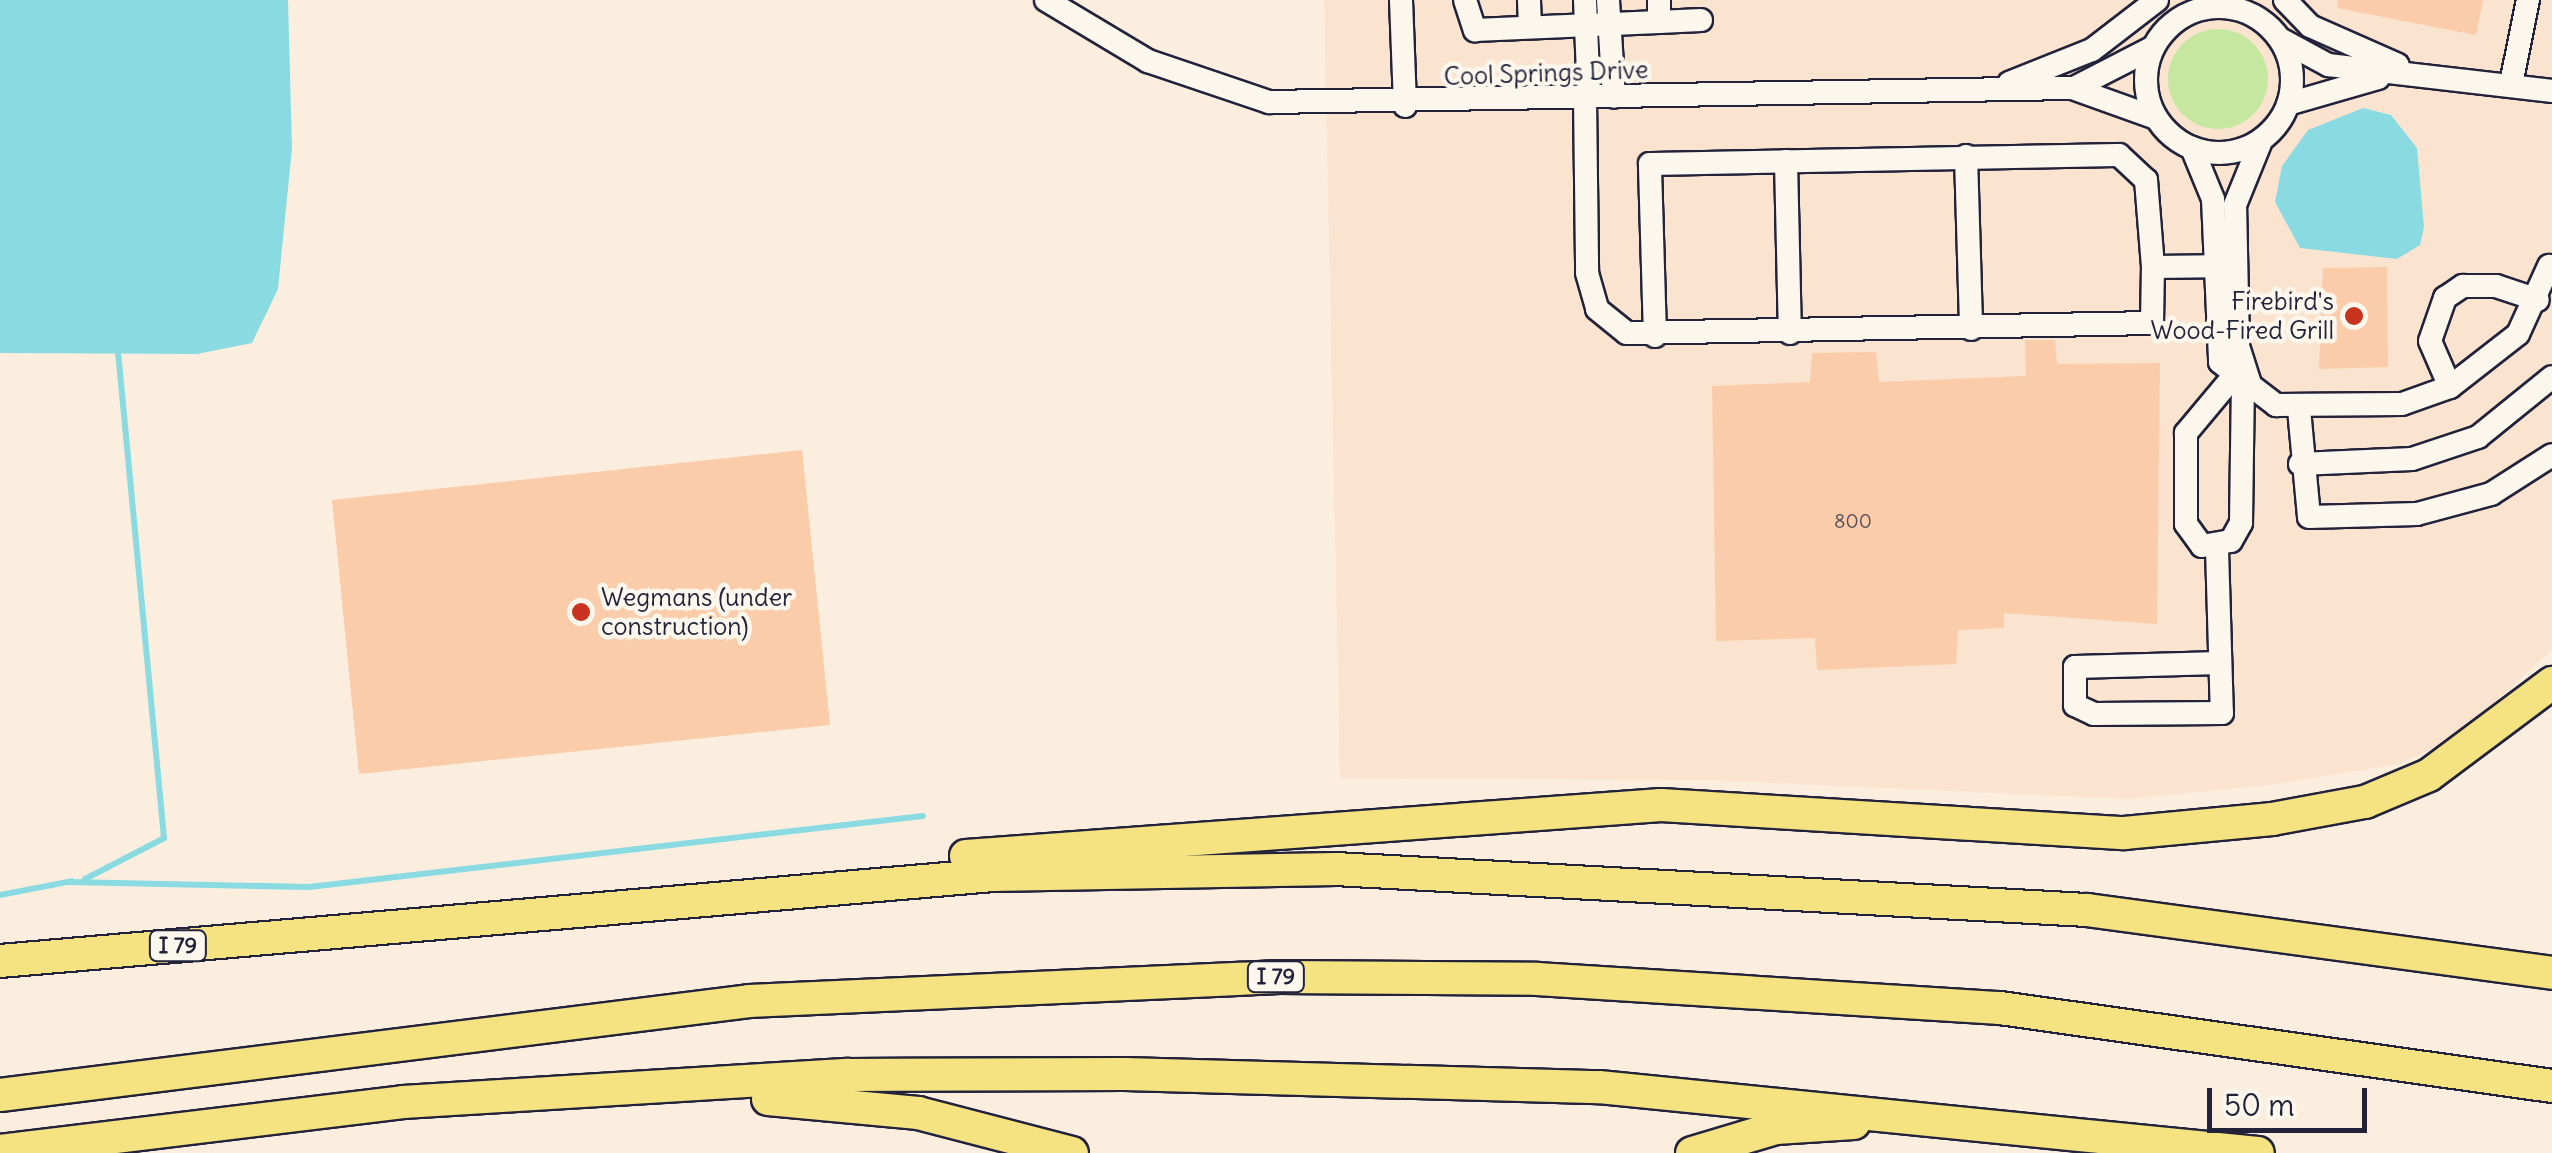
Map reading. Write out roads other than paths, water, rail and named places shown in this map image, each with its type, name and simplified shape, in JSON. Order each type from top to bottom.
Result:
[{"type":"highway","points":[[356,932],[816,870],[1264,828],[1660,805],[2124,833],[2272,818],[2365,802],[2430,775],[2552,683]]},
{"type":"highway","name":"I 79","points":[[0,961],[992,875],[1335,869],[2048,906],[2544,970]]},
{"type":"highway","name":"I 79","points":[[0,1096],[749,1001],[1279,977],[1575,981],[2000,1008],[2552,1086]]},
{"type":"highway","points":[[0,1151],[403,1102],[848,1075],[1425,1080],[1798,1102],[2102,1132],[2258,1153]]},
{"type":"highway","points":[[564,1094],[833,1100],[1072,1153]]},
{"type":"highway","points":[[1692,1153],[1776,1128],[1868,1123],[2102,1132]]},
{"type":"street","name":"Cool Springs Drive","points":[[1046,0],[1212,89],[1269,102],[1404,106],[1587,98],[2072,88],[2156,118]]},
{"type":"street","points":[[1400,0],[1404,106]]},
{"type":"street","points":[[1464,0],[1475,30],[1598,24],[1659,11],[1700,20]]},
{"type":"street","points":[[1529,0],[1530,27]]},
{"type":"street","points":[[1585,0],[1598,24],[1614,98]]},
{"type":"street","points":[[1608,0],[1598,24],[1587,98],[1591,293],[1614,329],[1655,336],[2152,323],[2153,267],[2146,180],[2134,164],[2119,155],[1650,164],[1655,336]]},
{"type":"street","points":[[1993,88],[2092,50],[2156,0]]},
{"type":"street","points":[[2286,0],[2330,38],[2421,72]]},
{"type":"street","points":[[2511,84],[2528,0]]},
{"type":"street","points":[[2224,266],[2213,199],[2192,148],[2156,118],[2146,84],[2152,48],[2192,6],[2246,7],[2280,39],[2328,65],[2421,72],[2552,91]]},
{"type":"street","points":[[2220,663],[2074,667],[2075,705],[2094,714],[2222,713],[2217,549],[2241,523],[2244,387],[2215,338],[2238,190],[2262,140],[2288,104],[2291,64],[2280,39]]},
{"type":"street","name":"Cool Springs Drive","points":[[2072,88],[2152,48]]},
{"type":"street","points":[[2288,104],[2421,72]]},
{"type":"street","points":[[2192,148],[2228,153],[2262,140]]},
{"type":"street","points":[[1966,156],[1971,329]]},
{"type":"street","points":[[1786,161],[1790,333]]},
{"type":"street","points":[[2153,267],[2224,266]]},
{"type":"street","points":[[2244,387],[2299,408],[2402,404],[2450,388],[2492,363],[2538,300],[2549,266]]},
{"type":"street","points":[[2450,388],[2430,341],[2445,298],[2463,286],[2496,286],[2538,300]]},
{"type":"street","points":[[2300,464],[2412,459],[2462,442],[2520,410],[2552,377]]},
{"type":"street","points":[[2217,549],[2192,540],[2186,524],[2184,440],[2244,387]]},
{"type":"street","points":[[2299,408],[2304,514],[2417,514],[2491,494],[2552,455]]},
{"type":"water","points":[[0,0],[288,0],[292,148],[278,289],[252,343],[197,354],[0,353]]},
{"type":"water","points":[[2363,108],[2391,115],[2417,148],[2424,227],[2420,245],[2397,259],[2300,248],[2275,202],[2282,166],[2308,130]]},
{"type":"waterway","points":[[85,879],[164,838],[118,347]]},
{"type":"waterway","points":[[69,882],[309,887],[923,816]]},
{"type":"waterway","points":[[0,895],[72,881]]},
{"type":"place","name":"Firebird's Wood-Fired Grill","points":[[2354,316]]},
{"type":"place","name":"Wegmans (under construction)","points":[[581,612]]}]
